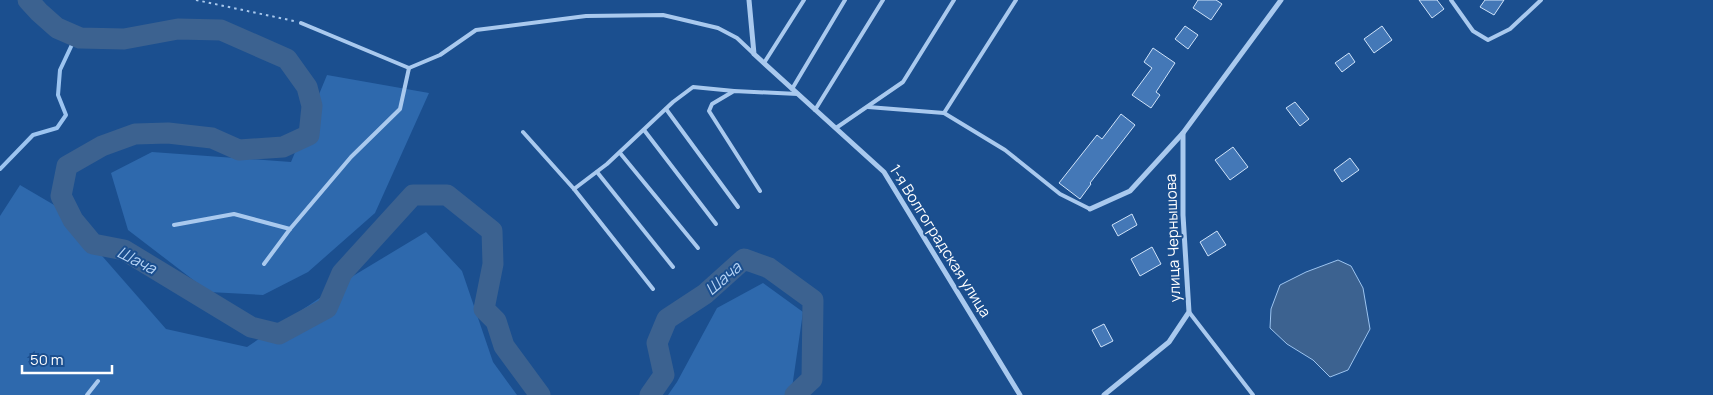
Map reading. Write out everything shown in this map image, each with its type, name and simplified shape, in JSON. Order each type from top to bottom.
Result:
[{"type":"street","points":[[749,0],[754,54]]},
{"type":"street","name":"улица Чернышова","points":[[1090,209],[1130,191],[1183,133],[1281,0]]},
{"type":"street","name":"1-я Волгоградская улица","points":[[754,54],[884,172],[1020,395]]},
{"type":"street","name":"улица Чернышова","points":[[1104,395],[1168,342],[1189,312],[1183,215],[1183,133]]},
{"type":"lane","points":[[764,63],[804,0]]},
{"type":"lane","points":[[792,88],[845,0]]},
{"type":"lane","points":[[815,110],[883,0]]},
{"type":"lane","points":[[836,128],[903,82],[954,0]]},
{"type":"lane","points":[[944,113],[1016,0]]},
{"type":"lane","points":[[1451,0],[1473,31],[1488,40],[1510,29],[1541,0]]},
{"type":"lane","points":[[301,23],[409,68],[440,55],[476,30],[586,16],[663,15],[718,28],[737,38],[754,54]]},
{"type":"lane","points":[[264,264],[290,229],[351,157],[400,109],[409,68]]},
{"type":"lane","points":[[574,189],[620,153],[666,109],[693,87],[798,94]]},
{"type":"lane","points":[[734,91],[712,104],[709,112],[760,191]]},
{"type":"lane","points":[[868,107],[944,113],[1005,150],[1060,194],[1090,209]]},
{"type":"lane","points":[[666,109],[738,207]]},
{"type":"lane","points":[[644,130],[716,224]]},
{"type":"lane","points":[[523,132],[574,189],[652,289]]},
{"type":"lane","points":[[620,153],[698,248]]},
{"type":"lane","points":[[597,172],[673,268]]},
{"type":"lane","points":[[174,226],[234,214],[290,229]]},
{"type":"lane","points":[[1189,312],[1253,395]]},
{"type":"lane","points":[[87,395],[98,381]]},
{"type":"path","points":[[196,0],[301,23]]},
{"type":"shaded area","points":[[327,75],[429,93],[375,213],[308,272],[263,295],[209,292],[128,230],[111,173],[152,152],[291,162]]},
{"type":"shaded area","points":[[20,185],[61,209],[166,329],[247,347],[348,279],[426,232],[462,271],[493,362],[517,395],[0,395],[0,216]]},
{"type":"shaded area","points":[[1338,260],[1351,266],[1363,288],[1370,329],[1348,370],[1330,377],[1313,360],[1287,344],[1270,328],[1271,309],[1280,285],[1306,272]]},
{"type":"shaded area","points":[[763,283],[803,312],[791,395],[668,395],[717,308]]},
{"type":"building","points":[[1198,0],[1216,0],[1222,4],[1211,20],[1193,8]]},
{"type":"building","points":[[1419,0],[1437,0],[1444,9],[1432,18]]},
{"type":"building","points":[[1485,0],[1504,0],[1494,15],[1480,7]]},
{"type":"building","points":[[1185,26],[1198,35],[1188,49],[1175,39]]},
{"type":"building","points":[[1382,26],[1392,40],[1374,53],[1364,39]]},
{"type":"building","points":[[1153,48],[1175,63],[1156,92],[1160,95],[1151,108],[1132,95],[1152,68],[1144,62]]},
{"type":"building","points":[[1349,53],[1355,62],[1342,72],[1335,63]]},
{"type":"building","points":[[1295,102],[1309,119],[1300,126],[1286,108]]},
{"type":"building","points":[[1121,114],[1135,125],[1090,183],[1080,199],[1059,183],[1097,135],[1102,139]]},
{"type":"building","points":[[1233,147],[1248,167],[1230,180],[1215,160]]},
{"type":"building","points":[[1350,158],[1359,170],[1342,182],[1334,170]]},
{"type":"building","points":[[1132,214],[1137,225],[1118,236],[1112,225]]},
{"type":"building","points":[[1217,231],[1226,245],[1208,256],[1200,242]]},
{"type":"building","points":[[1152,247],[1161,264],[1140,276],[1131,259]]},
{"type":"building","points":[[1104,324],[1113,341],[1101,347],[1092,330]]},
{"type":"waterway","name":"Шача","points":[[28,0],[57,28],[80,38],[124,39],[178,29],[221,30],[287,59],[307,87],[312,106],[309,135],[283,147],[239,150],[212,138],[168,133],[135,134],[102,146],[67,166],[61,196],[73,220],[93,244],[124,250],[251,327],[279,334],[327,308],[342,273],[413,195],[447,195],[492,231],[493,264],[484,309],[496,321],[504,346],[540,395]]},
{"type":"waterway","points":[[0,169],[33,135],[57,128],[66,115],[58,95],[60,70],[76,36]]},
{"type":"waterway","name":"Шача","points":[[650,395],[664,375],[657,343],[667,319],[705,294],[744,259],[769,268],[813,300],[812,379],[795,395]]}]
